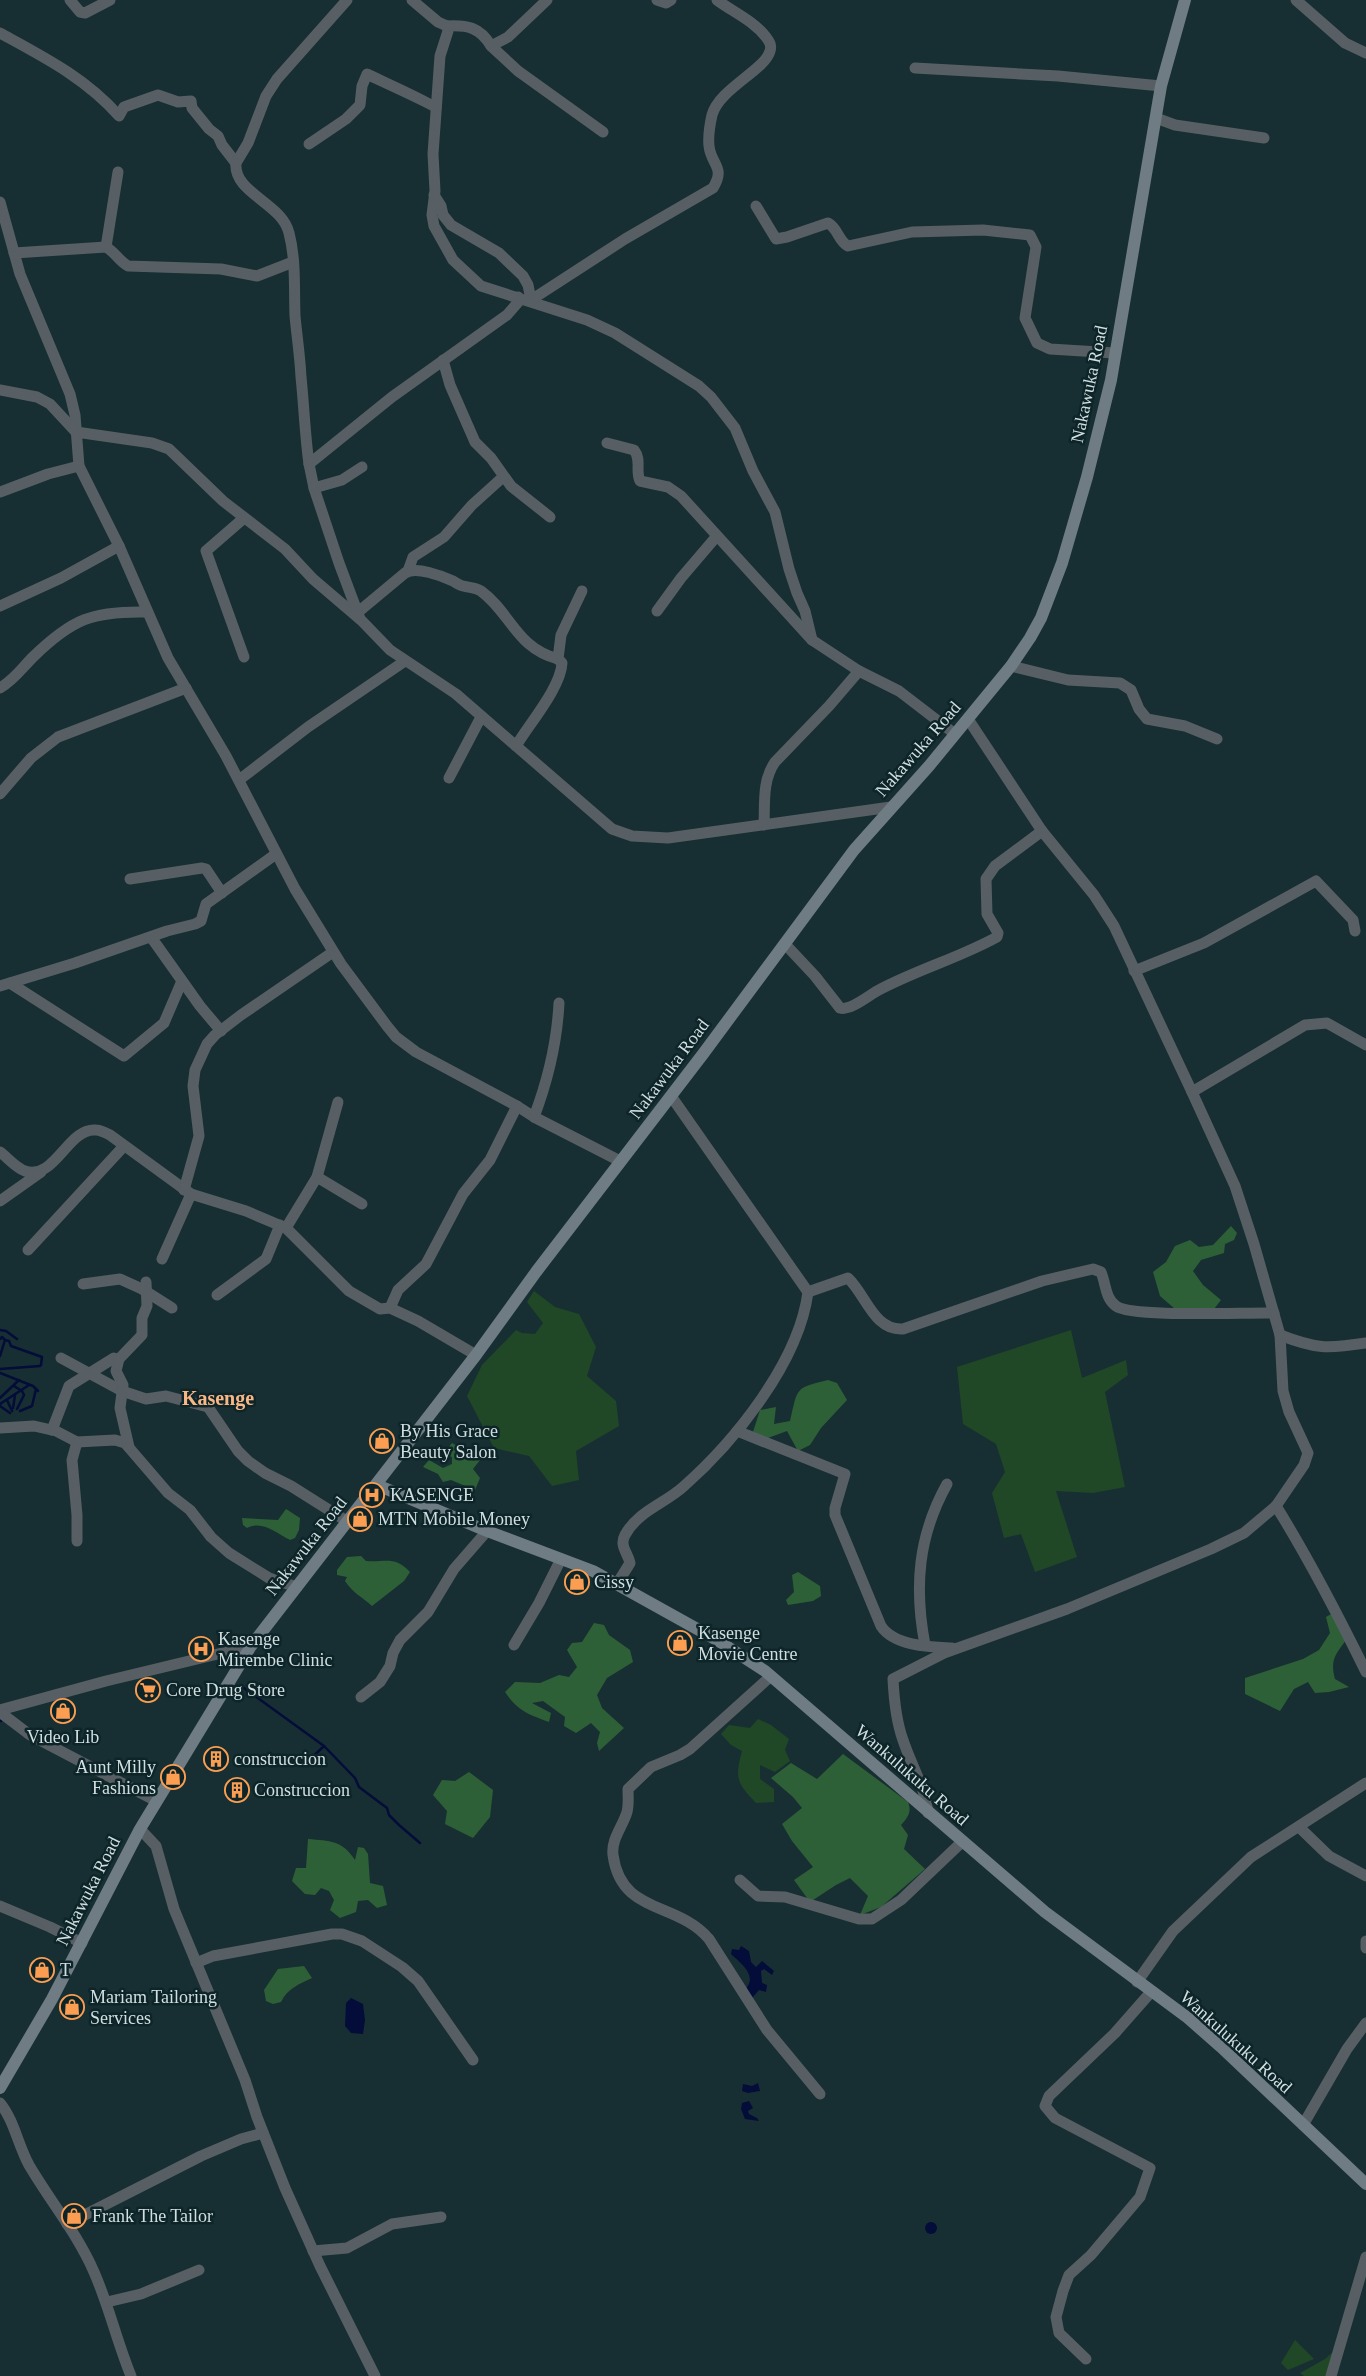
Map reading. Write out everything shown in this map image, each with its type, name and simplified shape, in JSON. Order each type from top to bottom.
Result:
[{"type":"main road","name":"Nakawuka Road","points":[[0,2088],[82,1943],[140,1829],[251,1646],[476,1355],[536,1272],[671,1096],[854,850],[968,719],[1011,666],[1041,618],[1062,563],[1087,477],[1115,353],[1161,86],[1185,0]]},
{"type":"main road","name":"Wankulukuku Road","points":[[377,1485],[487,1531],[593,1571],[717,1640],[771,1676],[1045,1912],[1188,2018],[1366,2184]]},
{"type":"street","points":[[70,0],[74,7],[85,14],[110,0]]},
{"type":"street","points":[[347,0],[309,40],[277,79],[266,96],[248,143],[236,163],[235,170],[238,178],[271,207],[284,221],[289,231],[293,262],[296,336],[309,464],[314,488],[359,616]]},
{"type":"street","points":[[412,0],[438,22],[447,26],[465,25],[485,35],[491,46],[518,71],[604,132]]},
{"type":"street","points":[[491,46],[498,40],[508,37],[547,0]]},
{"type":"street","points":[[657,0],[666,3],[671,0]]},
{"type":"street","points":[[530,300],[625,239],[714,188],[719,178],[717,163],[709,147],[714,109],[725,95],[765,60],[771,50],[770,43],[757,28],[717,0]]},
{"type":"street","points":[[1296,0],[1345,43],[1366,53]]},
{"type":"street","points":[[447,26],[448,31],[440,56],[433,154],[434,195],[432,215],[434,226],[457,264],[481,286],[495,292],[530,300],[587,320],[615,334],[699,386],[725,413],[734,428],[753,472],[775,512],[789,569],[796,593],[805,611],[812,640]]},
{"type":"street","points":[[0,33],[38,52],[67,71],[99,96],[119,116],[124,107],[158,95],[178,102],[189,100],[192,108],[209,130],[218,136],[236,163]]},
{"type":"street","points":[[915,68],[1058,76],[1161,86]]},
{"type":"street","points":[[309,144],[346,119],[360,105],[362,86],[367,74],[417,99],[434,104],[436,108]]},
{"type":"street","points":[[1156,118],[1175,125],[1264,138]]},
{"type":"street","points":[[106,247],[118,172]]},
{"type":"street","points":[[434,195],[441,206],[442,215],[451,225],[499,253],[518,270],[528,285],[530,300]]},
{"type":"street","points":[[0,202],[32,307],[70,394],[79,466],[119,546],[146,612],[168,658],[239,780],[276,854],[333,952],[396,1037],[432,1062],[620,1161]]},
{"type":"street","points":[[756,206],[776,239],[828,223],[834,227],[842,243],[848,246],[912,232],[984,230],[1030,235],[1036,246],[1025,318],[1037,342],[1050,349],[1115,353]]},
{"type":"street","points":[[14,253],[106,247],[114,251],[122,263],[139,267],[221,269],[257,276],[293,262]]},
{"type":"street","points":[[309,464],[392,397],[507,315],[520,300],[518,297]]},
{"type":"street","points":[[443,360],[450,384],[475,442],[491,458],[503,477],[529,502],[550,517]]},
{"type":"street","points":[[0,390],[38,397],[50,404],[76,432],[165,446],[223,501],[268,534],[324,589],[359,616],[390,650],[405,662],[456,694],[596,817],[621,833],[668,838],[891,807]]},
{"type":"street","points":[[607,443],[634,450],[638,458],[637,474],[640,481],[668,487],[680,496],[812,640],[858,671],[899,692],[955,734]]},
{"type":"street","points":[[0,492],[48,474],[79,466]]},
{"type":"street","points":[[314,488],[342,480],[362,467]]},
{"type":"street","points":[[359,616],[408,571],[413,557],[444,537],[472,505],[503,477]]},
{"type":"street","points":[[244,518],[206,551],[244,657]]},
{"type":"street","points":[[657,612],[687,571],[716,537]]},
{"type":"street","points":[[0,606],[60,578],[119,546]]},
{"type":"street","points":[[408,571],[423,572],[452,580],[462,586],[480,590],[520,637],[547,656],[558,659],[562,663],[562,673],[516,746]]},
{"type":"street","points":[[558,659],[561,635],[582,591]]},
{"type":"street","points":[[0,688],[12,681],[31,659],[68,627],[102,613],[146,612]]},
{"type":"street","points":[[239,780],[293,737],[405,662]]},
{"type":"street","points":[[1011,666],[1068,680],[1120,683],[1131,690],[1139,709],[1147,719],[1185,726],[1217,739]]},
{"type":"street","points":[[764,825],[765,786],[768,772],[775,762],[829,706],[858,671]]},
{"type":"street","points":[[0,794],[31,758],[58,737],[186,688]]},
{"type":"street","points":[[449,778],[480,717]]},
{"type":"street","points":[[928,1813],[924,1790],[902,1738],[894,1694],[894,1679],[955,1648],[1067,1609],[1211,1549],[1244,1532],[1276,1506],[1304,1465],[1308,1454],[1289,1412],[1283,1391],[1280,1334],[1235,1186],[1192,1092],[1114,926],[1094,895],[1042,831],[968,719]]},
{"type":"street","points":[[785,944],[816,976],[840,1008],[848,1007],[890,984],[964,954],[997,936],[998,933],[987,914],[986,879],[995,866],[1042,831]]},
{"type":"street","points":[[5,984],[151,936],[195,924],[201,921],[206,904],[276,854]]},
{"type":"street","points":[[130,879],[202,868],[206,869],[222,893]]},
{"type":"street","points":[[1134,971],[1204,943],[1316,881],[1353,920],[1355,931]]},
{"type":"street","points":[[151,936],[182,981],[221,1031]]},
{"type":"street","points":[[162,1259],[187,1192],[199,1136],[194,1070],[208,1044],[221,1031],[333,952]]},
{"type":"street","points":[[5,984],[124,1056],[164,1023],[182,981]]},
{"type":"street","points":[[534,1117],[542,1095],[556,1039],[560,1003]]},
{"type":"street","points":[[1192,1092],[1305,1025],[1327,1023],[1366,1045]]},
{"type":"street","points":[[617,1584],[630,1563],[622,1543],[626,1533],[650,1508],[683,1487],[737,1431],[759,1402],[795,1342],[802,1324],[808,1292],[671,1096]]},
{"type":"street","points":[[217,1295],[266,1258],[283,1227],[317,1177],[338,1102]]},
{"type":"street","points":[[390,1308],[398,1290],[426,1264],[463,1194],[490,1160],[518,1106]]},
{"type":"street","points":[[0,1201],[41,1172],[75,1140],[91,1130],[98,1130],[110,1136],[187,1192],[246,1211],[283,1227],[349,1291],[380,1309],[390,1308],[451,1339],[476,1355]]},
{"type":"street","points":[[28,1250],[124,1146]]},
{"type":"street","points":[[0,1152],[21,1170],[32,1173],[41,1172]]},
{"type":"street","points":[[317,1177],[362,1204]]},
{"type":"street","points":[[808,1292],[848,1278],[877,1318],[894,1329],[903,1329],[1042,1281],[1093,1269],[1100,1272],[1109,1298],[1117,1307],[1127,1310],[1182,1313],[1274,1312]]},
{"type":"street","points":[[84,1284],[120,1279],[142,1289],[172,1308]]},
{"type":"street","points":[[129,1447],[120,1408],[123,1385],[116,1371],[119,1359],[142,1335],[142,1318],[147,1306],[146,1282]]},
{"type":"street","points":[[1280,1334],[1312,1347],[1324,1348],[1366,1343]]},
{"type":"street","points":[[61,1358],[122,1391],[146,1399],[166,1396],[208,1407],[238,1451],[248,1461],[264,1473],[291,1486],[348,1522]]},
{"type":"street","points":[[52,1430],[68,1386],[114,1358]]},
{"type":"street","points":[[0,1428],[34,1426],[52,1430],[77,1442],[116,1440],[126,1443],[168,1493],[190,1510],[212,1537],[229,1552],[269,1578],[297,1587]]},
{"type":"street","points":[[737,1431],[845,1474],[835,1508],[835,1515],[881,1626],[885,1632],[896,1639],[924,1645],[955,1648]]},
{"type":"street","points":[[77,1442],[72,1460],[77,1515],[77,1541]]},
{"type":"street","points":[[924,1645],[918,1602],[918,1578],[931,1516],[947,1484]]},
{"type":"street","points":[[1276,1506],[1360,1648],[1366,1672]]},
{"type":"street","points":[[362,1697],[380,1682],[392,1663],[396,1645],[428,1612],[454,1569],[487,1531]]},
{"type":"street","points":[[514,1645],[539,1603],[561,1559]]},
{"type":"street","points":[[0,1711],[106,1681],[251,1646]]},
{"type":"street","points":[[771,1676],[690,1749],[651,1767],[628,1788],[627,1813],[618,1831],[613,1855],[626,1889],[636,1898],[688,1920],[700,1928],[767,2030],[820,2094]]},
{"type":"street","points":[[0,1711],[30,1735],[156,1801]]},
{"type":"street","points":[[1137,1982],[1174,1931],[1261,1849],[1299,1827],[1366,1783]]},
{"type":"street","points":[[1299,1827],[1329,1856],[1366,1876]]},
{"type":"street","points":[[140,1829],[156,1846],[174,1909],[245,2080],[263,2133],[313,2250],[375,2376]]},
{"type":"street","points":[[740,1880],[758,1896],[784,1897],[859,1918],[872,1918],[901,1900],[964,1841]]},
{"type":"street","points":[[0,1906],[82,1943]]},
{"type":"street","points":[[196,1963],[213,1956],[332,1934],[350,1936],[362,1941],[402,1967],[418,1981],[473,2060]]},
{"type":"street","points":[[1366,1940],[1366,1948]]},
{"type":"street","points":[[1086,2359],[1059,2333],[1056,2317],[1063,2291],[1069,2275],[1091,2255],[1140,2197],[1150,2168],[1055,2118],[1046,2106],[1049,2096],[1115,2033],[1151,1992]]},
{"type":"street","points":[[1303,2125],[1347,2049],[1366,2023]]},
{"type":"street","points":[[0,2102],[28,2164],[83,2250],[107,2302],[116,2336],[131,2376]]},
{"type":"street","points":[[68,2224],[201,2156],[241,2139],[263,2133]]},
{"type":"street","points":[[313,2250],[347,2248],[392,2224],[441,2217]]},
{"type":"street","points":[[1331,2376],[1366,2257]]},
{"type":"street","points":[[107,2302],[141,2294],[199,2270]]},
{"type":"green space","points":[[1231,1226],[1237,1233],[1234,1240],[1225,1244],[1224,1253],[1201,1260],[1193,1271],[1203,1285],[1221,1300],[1214,1309],[1175,1309],[1160,1296],[1153,1272],[1166,1262],[1175,1246],[1190,1240],[1199,1247],[1213,1245]]},
{"type":"green space","points":[[534,1291],[555,1307],[579,1314],[596,1347],[587,1376],[616,1401],[619,1426],[576,1451],[579,1480],[552,1486],[529,1456],[494,1448],[467,1396],[482,1365],[516,1330],[522,1333],[535,1334],[543,1323],[527,1302]]},
{"type":"green space","points":[[1071,1330],[1082,1378],[1126,1360],[1128,1375],[1105,1392],[1125,1487],[1093,1493],[1056,1491],[1077,1557],[1035,1572],[1021,1534],[1004,1538],[992,1493],[1005,1472],[996,1444],[963,1424],[957,1367]]},
{"type":"green space","points":[[828,1380],[837,1383],[847,1400],[821,1428],[810,1445],[798,1451],[787,1431],[768,1438],[753,1432],[760,1410],[776,1407],[774,1424],[790,1421],[799,1391],[809,1385]]},
{"type":"green space","points":[[452,1443],[461,1448],[478,1448],[480,1460],[473,1469],[480,1478],[475,1490],[451,1480],[443,1482],[438,1474],[423,1467],[429,1460],[443,1468],[452,1464],[452,1457],[442,1453],[442,1448],[448,1448]]},
{"type":"green space","points":[[286,1509],[300,1518],[299,1530],[295,1538],[290,1540],[264,1526],[247,1528],[243,1525],[242,1518],[278,1520]]},
{"type":"green space","points":[[361,1556],[366,1561],[399,1563],[410,1572],[404,1581],[372,1606],[348,1585],[345,1581],[347,1577],[337,1575],[337,1570],[347,1557]]},
{"type":"green space","points":[[798,1572],[820,1586],[821,1596],[813,1601],[788,1605],[786,1600],[794,1592],[792,1575]]},
{"type":"green space","points":[[1333,1613],[1346,1640],[1334,1658],[1335,1679],[1349,1687],[1315,1693],[1308,1682],[1294,1689],[1280,1711],[1245,1694],[1245,1678],[1303,1659],[1319,1650],[1330,1633],[1326,1617]]},
{"type":"green space","points":[[594,1623],[604,1625],[609,1635],[630,1650],[633,1662],[607,1678],[597,1695],[602,1708],[624,1728],[599,1751],[597,1743],[600,1732],[591,1723],[576,1733],[564,1726],[565,1717],[543,1701],[532,1703],[551,1713],[549,1722],[524,1711],[514,1704],[505,1692],[515,1682],[540,1683],[559,1675],[569,1677],[577,1667],[567,1650],[572,1643],[582,1642]]},
{"type":"green space","points":[[758,1719],[771,1725],[789,1739],[785,1750],[790,1761],[775,1772],[760,1765],[760,1779],[774,1789],[774,1802],[756,1803],[744,1790],[738,1774],[742,1751],[731,1745],[721,1734],[729,1725],[750,1728]]},
{"type":"green space","points":[[843,1754],[908,1802],[909,1814],[901,1825],[908,1835],[904,1849],[925,1869],[881,1907],[860,1915],[868,1896],[850,1878],[810,1902],[794,1880],[813,1867],[792,1841],[782,1824],[802,1808],[793,1797],[771,1778],[791,1763],[817,1779]]},
{"type":"green space","points":[[469,1772],[493,1790],[490,1817],[473,1838],[445,1824],[447,1811],[433,1795],[442,1780],[455,1781]]},
{"type":"green space","points":[[308,1839],[329,1841],[340,1845],[355,1860],[358,1847],[364,1848],[368,1854],[370,1883],[383,1886],[387,1905],[377,1908],[368,1900],[358,1901],[356,1912],[340,1918],[330,1910],[334,1900],[329,1891],[321,1888],[315,1895],[305,1894],[292,1881],[296,1868],[306,1868]]},
{"type":"green space","points":[[304,1966],[312,1978],[290,1990],[281,2002],[273,2004],[266,2001],[264,1990],[278,1969]]},
{"type":"green space","points":[[1295,2340],[1314,2359],[1288,2370],[1281,2363]]},
{"type":"green space","points":[[1334,2351],[1328,2376],[1304,2376],[1300,2373],[1325,2359]]},
{"type":"shaded area","points":[[741,1946],[749,1951],[751,1962],[756,1967],[762,1961],[774,1971],[772,1975],[764,1969],[761,1971],[762,1983],[767,1985],[766,1992],[759,1990],[752,1998],[742,1992],[750,1982],[748,1972],[731,1954],[732,1949],[739,1950]]},
{"type":"shaded area","points":[[351,1998],[363,2004],[365,2020],[363,2034],[351,2033],[345,2026],[346,2003]]},
{"type":"shaded area","points":[[758,2083],[760,2091],[748,2093],[742,2091],[743,2084],[752,2086]]},
{"type":"shaded area","points":[[749,2101],[753,2108],[748,2111],[749,2114],[759,2121],[745,2119],[741,2109],[742,2103]]},
{"type":"shaded area","points":[[929,2222],[933,2222],[937,2228],[933,2234],[929,2234],[925,2230],[925,2226]]},
{"type":"waterway","points":[[0,1330],[6,1331],[17,1339]]},
{"type":"waterway","points":[[0,1339],[2,1337],[5,1340]]},
{"type":"waterway","points":[[0,1356],[5,1340],[9,1341],[11,1346],[42,1357],[41,1365]]},
{"type":"waterway","points":[[0,1369],[40,1366]]},
{"type":"waterway","points":[[0,1373],[33,1386],[38,1391]]},
{"type":"waterway","points":[[0,1398],[19,1380]]},
{"type":"waterway","points":[[0,1404],[29,1385]]},
{"type":"waterway","points":[[14,1386],[22,1391],[24,1395],[17,1409]]},
{"type":"waterway","points":[[20,1411],[32,1406],[36,1389]]},
{"type":"waterway","points":[[13,1408],[15,1395]]},
{"type":"waterway","points":[[7,1400],[12,1411]]},
{"type":"waterway","points":[[0,1406],[10,1413]]},
{"type":"waterway","points":[[244,1688],[324,1746],[355,1778],[359,1787],[387,1808],[389,1815],[420,1843]]},
{"type":"waterway","points":[[304,1765],[324,1746]]},
{"type":"place","name":"By His Grace Beauty Salon","points":[[382,1441]]},
{"type":"place","name":"KASENGE","points":[[372,1495]]},
{"type":"place","name":"MTN Mobile Money","points":[[360,1519]]},
{"type":"place","name":"Cissy","points":[[577,1582]]},
{"type":"place","name":"Kasenge Movie Centre","points":[[680,1643]]},
{"type":"place","name":"Kasenge Mirembe Clinic","points":[[201,1649]]},
{"type":"place","name":"Core Drug Store","points":[[148,1690]]},
{"type":"place","name":"Video Lib","points":[[63,1711]]},
{"type":"place","name":"construccion","points":[[216,1759]]},
{"type":"place","name":"Aunt Milly Fashions","points":[[173,1777]]},
{"type":"place","name":"Construccion","points":[[237,1790]]},
{"type":"place","name":"T","points":[[42,1970]]},
{"type":"place","name":"Mariam Tailoring Services","points":[[72,2007]]},
{"type":"place","name":"Frank The Tailor","points":[[74,2216]]},
{"type":"district","name":"Kasenge","points":[[218,1398]]}]
